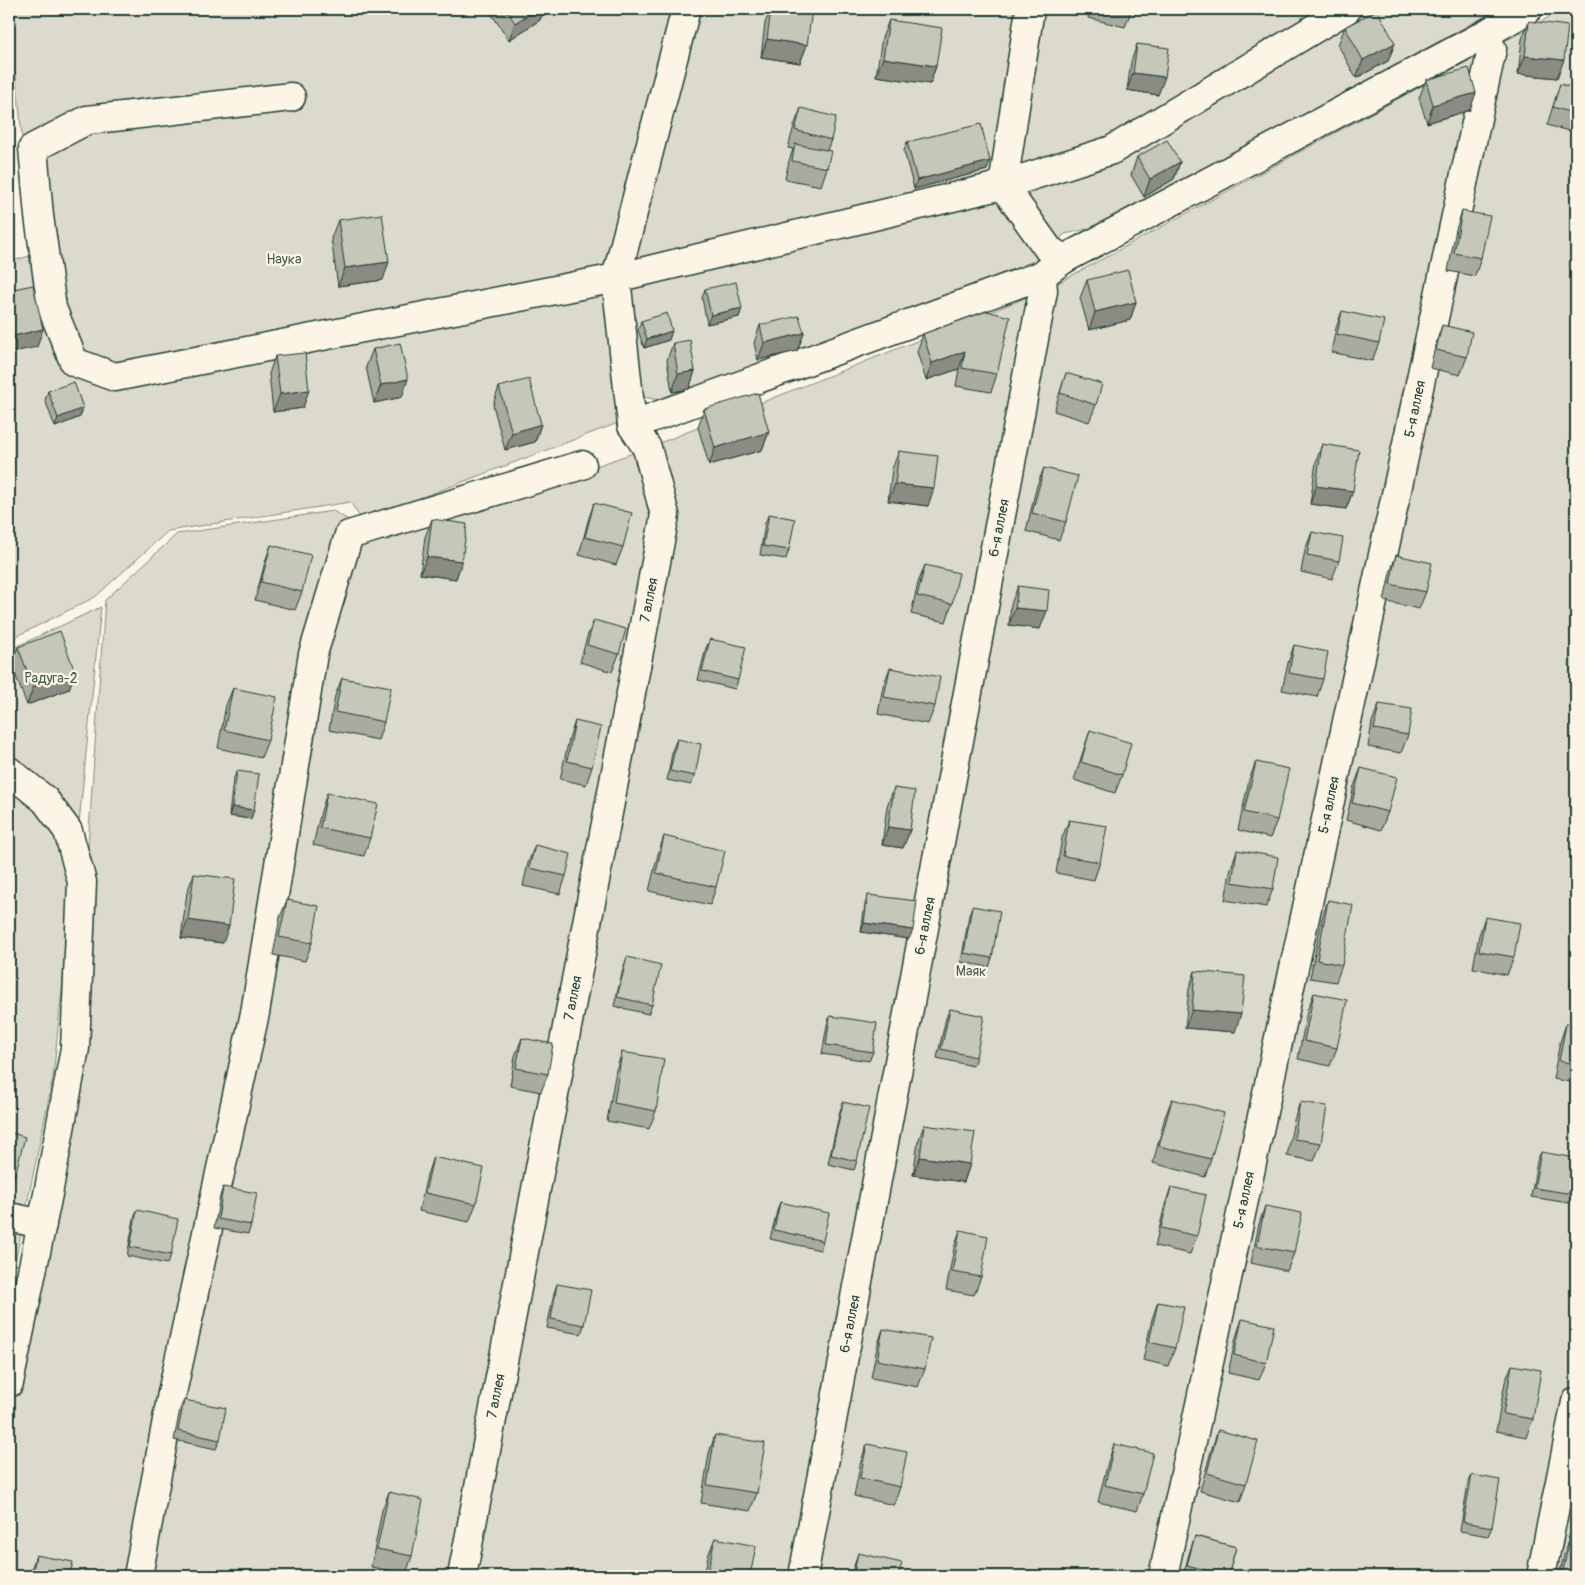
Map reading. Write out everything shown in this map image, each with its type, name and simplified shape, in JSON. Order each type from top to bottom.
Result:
[{"type":"street","points":[[686,9],[616,278],[632,425],[1042,275],[1064,259],[1484,35],[1528,9]]},
{"type":"street","points":[[1030,9],[1003,185],[1049,250],[1064,259]]},
{"type":"street","points":[[291,97],[87,120],[33,148],[39,216],[52,308],[74,362],[115,377],[616,278],[1003,185],[1112,150],[1347,9]]},
{"type":"street","name":"5-я аллея","points":[[1163,1576],[1490,59],[1492,49],[1484,35]]},
{"type":"street","name":"6-я аллея","points":[[803,1576],[1042,301],[1042,275]]},
{"type":"street","name":"7 аллея","points":[[462,1576],[665,515],[647,448],[632,425]]},
{"type":"street","points":[[138,1576],[172,1393],[254,1013],[313,654],[349,535],[582,465]]},
{"type":"street","points":[[9,771],[45,800],[68,831],[82,882],[75,1048],[42,1224],[9,1383]]},
{"type":"street","points":[[9,1217],[42,1224]]},
{"type":"street","points":[[1541,1576],[1576,1402]]},
{"type":"green space","name":"Наука","points":[[9,9],[1498,9],[1105,225],[1065,234],[1049,250],[1034,261],[674,403],[629,394],[618,423],[362,520],[350,502],[168,531],[95,597],[9,640],[9,262],[33,255],[18,94],[9,25]]},
{"type":"green space","name":"Маяк","points":[[1564,9],[1576,9],[1576,1576],[9,1576],[9,1396],[72,1078],[105,600],[177,534],[333,511],[385,541],[647,448],[1043,291]]},
{"type":"green space","name":"Радуга-2","points":[[101,607],[53,1078],[9,1292],[9,650]]},
{"type":"building","points":[[506,9],[537,9],[515,23]]},
{"type":"building","points":[[771,9],[812,10],[807,45],[767,39]]},
{"type":"building","points":[[1377,10],[1395,43],[1363,60],[1345,27]]},
{"type":"building","points":[[889,20],[942,28],[936,66],[883,58]]},
{"type":"building","points":[[1529,21],[1568,26],[1564,60],[1525,56]]},
{"type":"building","points":[[1137,44],[1169,48],[1165,77],[1133,73]]},
{"type":"building","points":[[1469,68],[1476,93],[1433,105],[1426,80]]},
{"type":"building","points":[[1560,84],[1576,89],[1576,114],[1553,107]]},
{"type":"building","points":[[801,108],[836,117],[831,140],[795,130]]},
{"type":"building","points":[[981,124],[990,161],[917,180],[907,142]]},
{"type":"building","points":[[1167,140],[1180,162],[1150,179],[1137,157]]},
{"type":"building","points":[[795,144],[831,151],[827,168],[792,161]]},
{"type":"building","points":[[1462,211],[1490,216],[1481,258],[1454,253]]},
{"type":"building","points":[[382,214],[389,262],[345,268],[338,220]]},
{"type":"building","points":[[1128,270],[1136,302],[1095,312],[1087,280]]},
{"type":"building","points":[[736,282],[742,308],[711,315],[705,289]]},
{"type":"building","points":[[33,285],[43,329],[9,337],[9,290]]},
{"type":"building","points":[[987,311],[1010,317],[997,374],[962,368],[965,351],[932,363],[923,334]]},
{"type":"building","points":[[1342,311],[1384,320],[1379,343],[1337,334]]},
{"type":"building","points":[[667,313],[672,331],[647,339],[641,321]]},
{"type":"building","points":[[799,316],[804,333],[764,343],[760,325]]},
{"type":"building","points":[[1442,325],[1472,332],[1467,357],[1436,350]]},
{"type":"building","points":[[690,340],[695,371],[678,374],[673,343]]},
{"type":"building","points":[[400,343],[408,379],[381,385],[373,349]]},
{"type":"building","points":[[305,353],[309,390],[280,394],[275,356]]},
{"type":"building","points":[[1066,373],[1102,384],[1096,405],[1060,393]]},
{"type":"building","points":[[529,379],[541,424],[512,433],[499,387]]},
{"type":"building","points":[[74,382],[83,408],[58,418],[48,391]]},
{"type":"building","points":[[758,393],[769,432],[715,448],[704,409]]},
{"type":"building","points":[[1322,444],[1359,450],[1353,491],[1316,486]]},
{"type":"building","points":[[899,451],[938,456],[934,488],[895,484]]},
{"type":"building","points":[[1044,468],[1078,476],[1066,522],[1032,513]]},
{"type":"building","points":[[594,503],[632,513],[623,547],[585,537]]},
{"type":"building","points":[[769,514],[795,519],[789,550],[763,546]]},
{"type":"building","points":[[432,519],[467,524],[462,561],[427,557]]},
{"type":"building","points":[[1312,532],[1343,538],[1339,561],[1307,555]]},
{"type":"building","points":[[271,545],[311,555],[302,592],[261,582]]},
{"type":"building","points":[[1396,555],[1432,563],[1426,592],[1390,584]]},
{"type":"building","points":[[925,565],[959,573],[952,604],[917,596]]},
{"type":"building","points":[[1018,586],[1049,590],[1047,611],[1015,608]]},
{"type":"building","points":[[594,620],[626,629],[619,654],[587,645]]},
{"type":"building","points":[[60,631],[75,672],[33,687],[18,647]]},
{"type":"building","points":[[710,639],[746,647],[738,680],[702,671]]},
{"type":"building","points":[[1294,645],[1328,652],[1323,679],[1289,673]]},
{"type":"building","points":[[890,668],[940,677],[935,706],[884,697]]},
{"type":"building","points":[[342,678],[391,687],[384,722],[335,712]]},
{"type":"building","points":[[233,688],[277,697],[268,740],[224,730]]},
{"type":"building","points":[[1379,704],[1412,709],[1408,735],[1374,729]]},
{"type":"building","points":[[575,721],[601,727],[592,767],[567,761]]},
{"type":"building","points":[[1090,730],[1131,743],[1122,775],[1081,762]]},
{"type":"building","points":[[677,739],[701,744],[695,776],[670,771]]},
{"type":"building","points":[[1256,762],[1289,769],[1277,820],[1244,812]]},
{"type":"building","points":[[1361,768],[1397,777],[1388,812],[1352,803]]},
{"type":"building","points":[[237,771],[259,774],[254,810],[232,807]]},
{"type":"building","points":[[894,788],[915,791],[910,830],[888,827]]},
{"type":"building","points":[[327,793],[378,804],[370,838],[320,828]]},
{"type":"building","points":[[1069,820],[1107,826],[1100,862],[1063,856]]},
{"type":"building","points":[[664,836],[725,851],[716,887],[656,873]]},
{"type":"building","points":[[535,845],[571,854],[566,876],[529,868]]},
{"type":"building","points":[[1237,850],[1278,857],[1273,889],[1232,882]]},
{"type":"building","points":[[194,874],[235,879],[229,926],[188,920]]},
{"type":"building","points":[[868,895],[917,901],[913,930],[864,923]]},
{"type":"building","points":[[287,900],[319,906],[312,943],[279,937]]},
{"type":"building","points":[[1328,900],[1353,905],[1342,965],[1317,960]]},
{"type":"building","points":[[972,906],[1000,911],[992,958],[964,953]]},
{"type":"building","points":[[1485,917],[1520,923],[1514,957],[1479,951]]},
{"type":"building","points":[[627,957],[661,965],[652,1005],[617,997]]},
{"type":"building","points":[[1195,971],[1245,976],[1241,1014],[1192,1010]]},
{"type":"building","points":[[1314,993],[1347,1000],[1337,1048],[1304,1041]]},
{"type":"building","points":[[950,1009],[984,1016],[976,1057],[941,1049]]},
{"type":"building","points":[[830,1016],[877,1023],[873,1052],[826,1045]]},
{"type":"building","points":[[1566,1024],[1576,1026],[1576,1064],[1559,1061]]},
{"type":"building","points":[[522,1038],[553,1044],[548,1074],[516,1068]]},
{"type":"building","points":[[622,1052],[664,1059],[656,1111],[614,1103]]},
{"type":"building","points":[[1172,1099],[1224,1113],[1211,1159],[1159,1146]]},
{"type":"building","points":[[843,1102],[869,1108],[857,1161],[831,1155]]},
{"type":"building","points":[[1300,1102],[1327,1106],[1321,1143],[1294,1139]]},
{"type":"building","points":[[924,1125],[975,1132],[970,1164],[920,1157]]},
{"type":"building","points":[[9,1132],[25,1137],[15,1175],[9,1173]]},
{"type":"building","points":[[1541,1152],[1576,1158],[1573,1194],[1534,1188]]},
{"type":"building","points":[[433,1157],[484,1168],[476,1204],[425,1193]]},
{"type":"building","points":[[223,1187],[257,1193],[251,1225],[218,1219]]},
{"type":"building","points":[[1171,1187],[1206,1195],[1197,1236],[1161,1228]]},
{"type":"building","points":[[780,1202],[829,1213],[823,1241],[774,1230]]},
{"type":"building","points":[[1265,1206],[1302,1213],[1294,1253],[1257,1246]]},
{"type":"building","points":[[137,1210],[178,1219],[171,1255],[130,1247]]},
{"type":"building","points":[[960,1230],[988,1236],[981,1277],[952,1272]]},
{"type":"building","points":[[557,1284],[591,1290],[584,1325],[551,1319]]},
{"type":"building","points":[[1158,1302],[1184,1307],[1175,1348],[1149,1342]]},
{"type":"building","points":[[1242,1319],[1274,1326],[1266,1363],[1234,1355]]},
{"type":"building","points":[[883,1329],[931,1338],[925,1369],[877,1360]]},
{"type":"building","points":[[1512,1365],[1541,1370],[1533,1419],[1503,1414]]},
{"type":"building","points":[[184,1400],[226,1408],[220,1440],[178,1431]]},
{"type":"building","points":[[1218,1430],[1258,1441],[1246,1484],[1207,1473]]},
{"type":"building","points":[[715,1435],[765,1443],[757,1493],[707,1485]]},
{"type":"building","points":[[867,1444],[907,1452],[900,1487],[860,1478]]},
{"type":"building","points":[[1114,1444],[1153,1453],[1143,1494],[1105,1485]]},
{"type":"building","points":[[1472,1475],[1500,1480],[1492,1527],[1463,1522]]},
{"type":"building","points":[[389,1492],[423,1500],[412,1556],[377,1549]]},
{"type":"building","points":[[1573,1524],[1576,1525],[1576,1576],[1568,1576],[1562,1575]]},
{"type":"building","points":[[1195,1536],[1236,1547],[1228,1576],[1187,1565]]},
{"type":"building","points":[[715,1538],[756,1546],[750,1576],[707,1576]]},
{"type":"building","points":[[858,1553],[902,1563],[898,1576],[853,1576]]},
{"type":"building","points":[[36,1555],[73,1562],[70,1574],[85,1576],[32,1576]]}]
